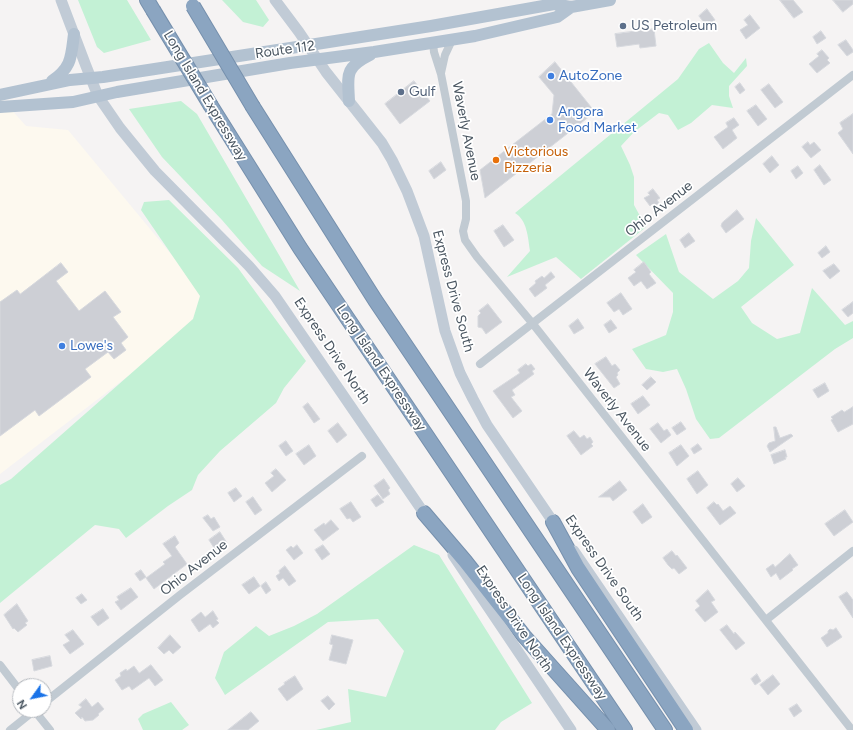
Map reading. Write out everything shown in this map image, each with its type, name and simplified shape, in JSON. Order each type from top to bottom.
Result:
[{"type":"highway","points":[[191,3],[253,107],[375,300],[665,730]]},
{"type":"highway","name":"Long Island Expressway","points":[[150,5],[300,248],[625,730]]},
{"type":"highway","points":[[424,513],[465,561],[524,636],[608,730]]},
{"type":"highway","points":[[553,522],[578,568],[686,730]]},
{"type":"main road","name":"Express Drive North","points":[[61,0],[98,96],[120,128],[155,171],[249,266],[275,296],[571,730]]},
{"type":"main road","name":"Express Drive South","points":[[275,0],[318,60],[382,144],[392,160],[411,201],[428,251],[449,345],[469,393],[488,425],[553,522],[584,564],[696,730]]},
{"type":"main road","name":"Route 112","points":[[0,95],[46,84],[103,77],[308,46],[554,4],[571,7],[610,0]]},
{"type":"main road","name":"Route 112","points":[[0,107],[73,102],[156,85],[452,40],[556,17],[571,7]]},
{"type":"main road","points":[[433,43],[437,36],[445,31],[481,17]]},
{"type":"main road","points":[[46,84],[60,76],[68,66],[74,34]]},
{"type":"main road","points":[[349,101],[348,79],[350,70],[358,61],[374,52]]},
{"type":"street","name":"Waverly Avenue","points":[[441,74],[445,55],[452,40]]},
{"type":"street","name":"Waverly Avenue","points":[[433,43],[434,52],[441,74],[466,201],[466,219],[463,231],[465,240],[477,257],[533,324],[852,730]]},
{"type":"street","name":"Ohio Avenue","points":[[480,364],[853,75]]},
{"type":"street","name":"Ohio Avenue","points":[[52,697],[180,595],[362,456]]},
{"type":"street","points":[[766,620],[853,551]]},
{"type":"street","points":[[0,665],[12,681]]},
{"type":"street","points":[[10,730],[25,718]]},
{"type":"street","points":[[41,718],[50,730]]},
{"type":"shaded area","points":[[0,97],[26,126],[68,130],[204,294],[196,324],[0,474]]},
{"type":"green space","points":[[78,0],[127,0],[151,40],[104,53],[97,47]]},
{"type":"green space","points":[[222,0],[256,0],[269,20],[263,27],[243,22]]},
{"type":"green space","points":[[709,43],[723,63],[734,73],[746,58],[747,66],[729,86],[729,96],[733,108],[712,105],[691,123],[678,130],[668,115],[659,113],[634,132],[621,146],[634,177],[634,205],[646,227],[581,279],[556,257],[507,277],[530,251],[528,235],[524,224],[515,213],[678,79],[699,49]]},
{"type":"green space","points":[[181,101],[197,114],[300,291],[262,266],[222,220],[162,157],[129,109]]},
{"type":"green space","points":[[169,200],[238,268],[306,361],[284,388],[276,403],[220,451],[198,475],[192,490],[126,538],[119,529],[95,525],[0,603],[0,485],[11,479],[193,319],[200,296],[141,210],[144,202]]},
{"type":"green space","points":[[756,218],[794,265],[741,307],[752,323],[777,339],[800,333],[812,288],[845,325],[853,321],[853,338],[835,349],[719,438],[710,439],[696,419],[686,389],[677,369],[663,372],[646,369],[632,349],[666,335],[673,312],[673,293],[636,255],[666,234],[679,272],[713,299],[738,281],[749,268],[751,241]]},
{"type":"green space","points":[[414,545],[439,555],[532,703],[501,722],[495,730],[316,730],[351,722],[348,689],[386,697],[404,651],[378,619],[328,622],[225,695],[215,678],[224,652],[256,626],[269,636],[294,626],[317,614]]},
{"type":"green space","points":[[171,702],[189,725],[182,730],[143,730],[138,719],[143,714]]},
{"type":"building","points":[[780,0],[793,0],[803,12],[794,18]]},
{"type":"building","points":[[833,0],[853,0],[853,4],[843,12]]},
{"type":"building","points":[[707,9],[715,20],[710,23],[708,21],[705,24],[699,16]]},
{"type":"building","points":[[750,15],[760,28],[746,39],[740,30],[748,25],[744,20]]},
{"type":"building","points":[[654,29],[656,46],[640,48],[639,44],[617,47],[615,34]]},
{"type":"building","points":[[821,31],[826,38],[817,44],[813,37]]},
{"type":"building","points":[[846,40],[853,50],[853,52],[847,56],[838,45]]},
{"type":"building","points":[[822,50],[829,58],[827,60],[830,63],[817,73],[809,64],[819,56],[817,54]]},
{"type":"building","points":[[555,62],[595,112],[485,198],[480,170],[552,114],[554,95],[539,77]]},
{"type":"building","points":[[414,81],[430,101],[400,124],[385,104]]},
{"type":"building","points":[[740,83],[745,90],[740,94],[735,87]]},
{"type":"building","points":[[769,84],[783,102],[775,108],[761,90]]},
{"type":"building","points":[[756,105],[767,119],[758,126],[747,111]]},
{"type":"building","points":[[853,114],[853,154],[838,133],[843,129],[840,123]]},
{"type":"building","points":[[734,118],[739,125],[732,130],[737,138],[723,149],[714,137],[728,127],[726,123]]},
{"type":"building","points":[[808,142],[810,145],[814,142],[821,150],[811,158],[802,147]]},
{"type":"building","points":[[772,156],[779,165],[770,173],[763,164]]},
{"type":"building","points":[[441,162],[446,170],[434,179],[429,171]]},
{"type":"building","points":[[820,165],[831,180],[824,185],[814,170]]},
{"type":"building","points":[[798,166],[803,173],[796,179],[791,171]]},
{"type":"building","points":[[653,189],[660,198],[657,200],[659,203],[654,207],[652,204],[650,206],[644,198],[650,195],[648,193]]},
{"type":"building","points":[[737,210],[744,219],[726,233],[721,226],[722,223]]},
{"type":"building","points":[[503,225],[514,240],[504,247],[494,231]]},
{"type":"building","points":[[689,233],[695,241],[685,248],[680,240]]},
{"type":"building","points":[[826,246],[830,252],[822,258],[818,253]]},
{"type":"building","points":[[644,262],[651,272],[649,274],[656,283],[647,289],[641,281],[634,286],[628,278],[636,272],[634,270]]},
{"type":"building","name":"Lowe's","points":[[61,263],[68,272],[56,281],[79,311],[105,291],[121,312],[113,317],[128,337],[121,343],[126,350],[114,359],[108,352],[85,369],[91,377],[39,416],[35,410],[0,436],[0,302],[17,290],[20,294]]},
{"type":"building","points":[[834,264],[840,271],[830,279],[823,271]]},
{"type":"building","points":[[551,272],[555,277],[545,285],[547,288],[535,297],[529,289],[536,283],[535,281],[542,276],[544,278]]},
{"type":"building","points":[[621,293],[632,309],[623,315],[619,309],[614,312],[607,303]]},
{"type":"building","points":[[853,302],[853,313],[848,317],[842,310]]},
{"type":"building","points":[[488,304],[502,322],[486,334],[482,328],[478,327],[478,316],[481,313],[479,311]]},
{"type":"building","points":[[578,319],[584,328],[574,334],[569,326]]},
{"type":"building","points":[[611,320],[617,328],[609,333],[604,325]]},
{"type":"building","points":[[606,357],[612,366],[615,364],[620,370],[616,377],[620,384],[614,388],[595,364]]},
{"type":"building","points":[[526,364],[528,366],[531,364],[535,369],[532,371],[534,374],[512,390],[515,395],[511,397],[522,411],[513,418],[493,391],[520,373],[518,370]]},
{"type":"building","points":[[651,377],[656,382],[647,390],[642,385]]},
{"type":"building","points":[[825,383],[829,391],[818,398],[813,390]]},
{"type":"building","points":[[643,396],[650,405],[638,414],[631,404]]},
{"type":"building","points":[[308,403],[320,419],[314,423],[303,407]]},
{"type":"building","points":[[853,407],[853,424],[838,432],[831,420],[833,419],[831,417],[842,410],[844,412]]},
{"type":"building","points":[[681,422],[686,429],[677,435],[672,428]]},
{"type":"building","points":[[338,423],[347,435],[337,443],[328,431]]},
{"type":"building","points":[[658,423],[664,431],[667,429],[671,435],[661,443],[650,429]]},
{"type":"building","points":[[774,427],[776,427],[780,438],[791,434],[793,436],[770,452],[767,446],[769,443],[775,441]]},
{"type":"building","points":[[574,431],[580,438],[584,435],[587,439],[590,437],[593,442],[591,444],[593,446],[581,455],[567,436]]},
{"type":"building","points":[[286,441],[293,451],[286,456],[279,446]]},
{"type":"building","points":[[698,444],[702,449],[694,454],[691,449]]},
{"type":"building","points":[[309,445],[316,456],[304,465],[296,454]]},
{"type":"building","points":[[681,445],[689,456],[677,466],[669,453]]},
{"type":"building","points":[[785,450],[787,457],[785,457],[786,459],[774,464],[771,455]]},
{"type":"building","points":[[276,469],[286,480],[272,492],[265,483],[274,476],[271,473]]},
{"type":"building","points":[[698,471],[708,485],[697,494],[687,479]]},
{"type":"building","points":[[738,478],[745,486],[737,492],[731,484]]},
{"type":"building","points":[[384,479],[390,488],[388,490],[390,494],[383,499],[374,486]]},
{"type":"building","points":[[620,481],[627,490],[613,501],[610,497],[599,497]]},
{"type":"building","points":[[236,488],[242,496],[234,502],[228,493]]},
{"type":"building","points":[[378,495],[384,502],[376,507],[371,500]]},
{"type":"building","points":[[253,497],[262,510],[255,515],[246,502]]},
{"type":"building","points":[[351,502],[361,517],[353,522],[350,518],[347,519],[340,509]]},
{"type":"building","points":[[714,502],[717,505],[718,504],[723,511],[730,506],[736,513],[720,525],[707,508]]},
{"type":"building","points":[[643,504],[652,517],[642,524],[633,512]]},
{"type":"building","points":[[845,510],[853,522],[834,536],[825,524]]},
{"type":"building","points":[[208,515],[211,519],[214,517],[220,527],[213,531],[203,518]]},
{"type":"building","points":[[331,520],[339,529],[323,541],[314,530],[324,523],[325,525]]},
{"type":"building","points":[[220,532],[227,543],[225,545],[226,547],[221,551],[219,549],[216,551],[209,540]]},
{"type":"building","points":[[175,536],[179,543],[175,547],[187,564],[154,589],[146,578],[165,564],[163,562],[172,556],[163,544]]},
{"type":"building","points":[[297,545],[303,553],[294,560],[286,550],[291,546],[293,548]]},
{"type":"building","points":[[323,545],[330,554],[322,560],[315,550]]},
{"type":"building","points":[[672,551],[687,568],[679,574],[674,568],[672,569],[668,565],[663,558]]},
{"type":"building","points":[[790,554],[798,565],[780,580],[776,573],[771,577],[766,569],[773,564],[775,567]]},
{"type":"building","points":[[285,566],[296,581],[289,586],[283,578],[279,581],[276,576]]},
{"type":"building","points":[[141,570],[146,577],[140,581],[135,574]]},
{"type":"building","points":[[254,577],[260,586],[249,594],[242,585]]},
{"type":"building","points":[[266,582],[271,590],[266,594],[261,586]]},
{"type":"building","points":[[131,588],[138,597],[121,610],[115,602],[119,600],[117,597]]},
{"type":"building","points":[[708,590],[715,600],[711,602],[718,612],[705,622],[695,610],[700,606],[696,601]]},
{"type":"building","points":[[847,592],[853,600],[853,618],[839,597]]},
{"type":"building","points":[[82,594],[87,600],[81,604],[76,598]]},
{"type":"building","points":[[17,604],[28,621],[25,623],[27,625],[18,632],[14,628],[13,629],[4,615]]},
{"type":"building","points":[[103,609],[109,618],[98,626],[91,617]]},
{"type":"building","points":[[213,611],[218,619],[216,620],[219,623],[213,628],[210,624],[199,632],[191,620],[201,612],[205,617]]},
{"type":"building","points":[[727,625],[734,634],[735,632],[745,643],[736,650],[720,630]]},
{"type":"building","points":[[836,628],[842,637],[827,647],[821,638],[828,633],[830,629],[833,630]]},
{"type":"building","points":[[73,630],[84,644],[70,654],[63,645],[70,641],[65,635]]},
{"type":"building","points":[[170,635],[181,647],[173,654],[169,650],[164,654],[158,648]]},
{"type":"building","points":[[332,635],[353,640],[346,664],[329,660],[333,645],[330,644]]},
{"type":"building","points":[[50,656],[52,666],[34,671],[32,660]]},
{"type":"building","points":[[151,665],[163,680],[155,686],[149,678],[132,690],[129,686],[122,690],[115,680],[121,676],[120,673],[126,669],[127,671],[134,666],[139,673]]},
{"type":"building","points":[[757,674],[761,681],[755,685],[751,679]]},
{"type":"building","points":[[773,675],[780,684],[768,695],[760,685]]},
{"type":"building","points":[[295,676],[303,689],[287,701],[278,689]]},
{"type":"building","points":[[328,696],[335,704],[329,710],[321,701]]},
{"type":"building","points":[[86,699],[92,707],[98,702],[104,709],[93,720],[85,721],[82,717],[81,719],[75,713],[82,707],[79,705]]},
{"type":"building","points":[[797,704],[802,711],[794,717],[789,709]]},
{"type":"building","points":[[251,712],[259,721],[248,730],[228,730]]},
{"type":"place","name":"US Petroleum","points":[[623,26]]},
{"type":"place","name":"AutoZone","points":[[551,76]]},
{"type":"place","name":"Gulf","points":[[401,92]]},
{"type":"place","name":"Angora Food Market","points":[[550,120]]},
{"type":"place","name":"Victorious Pizzeria","points":[[496,160]]},
{"type":"place","name":"Lowe's","points":[[62,346]]}]
